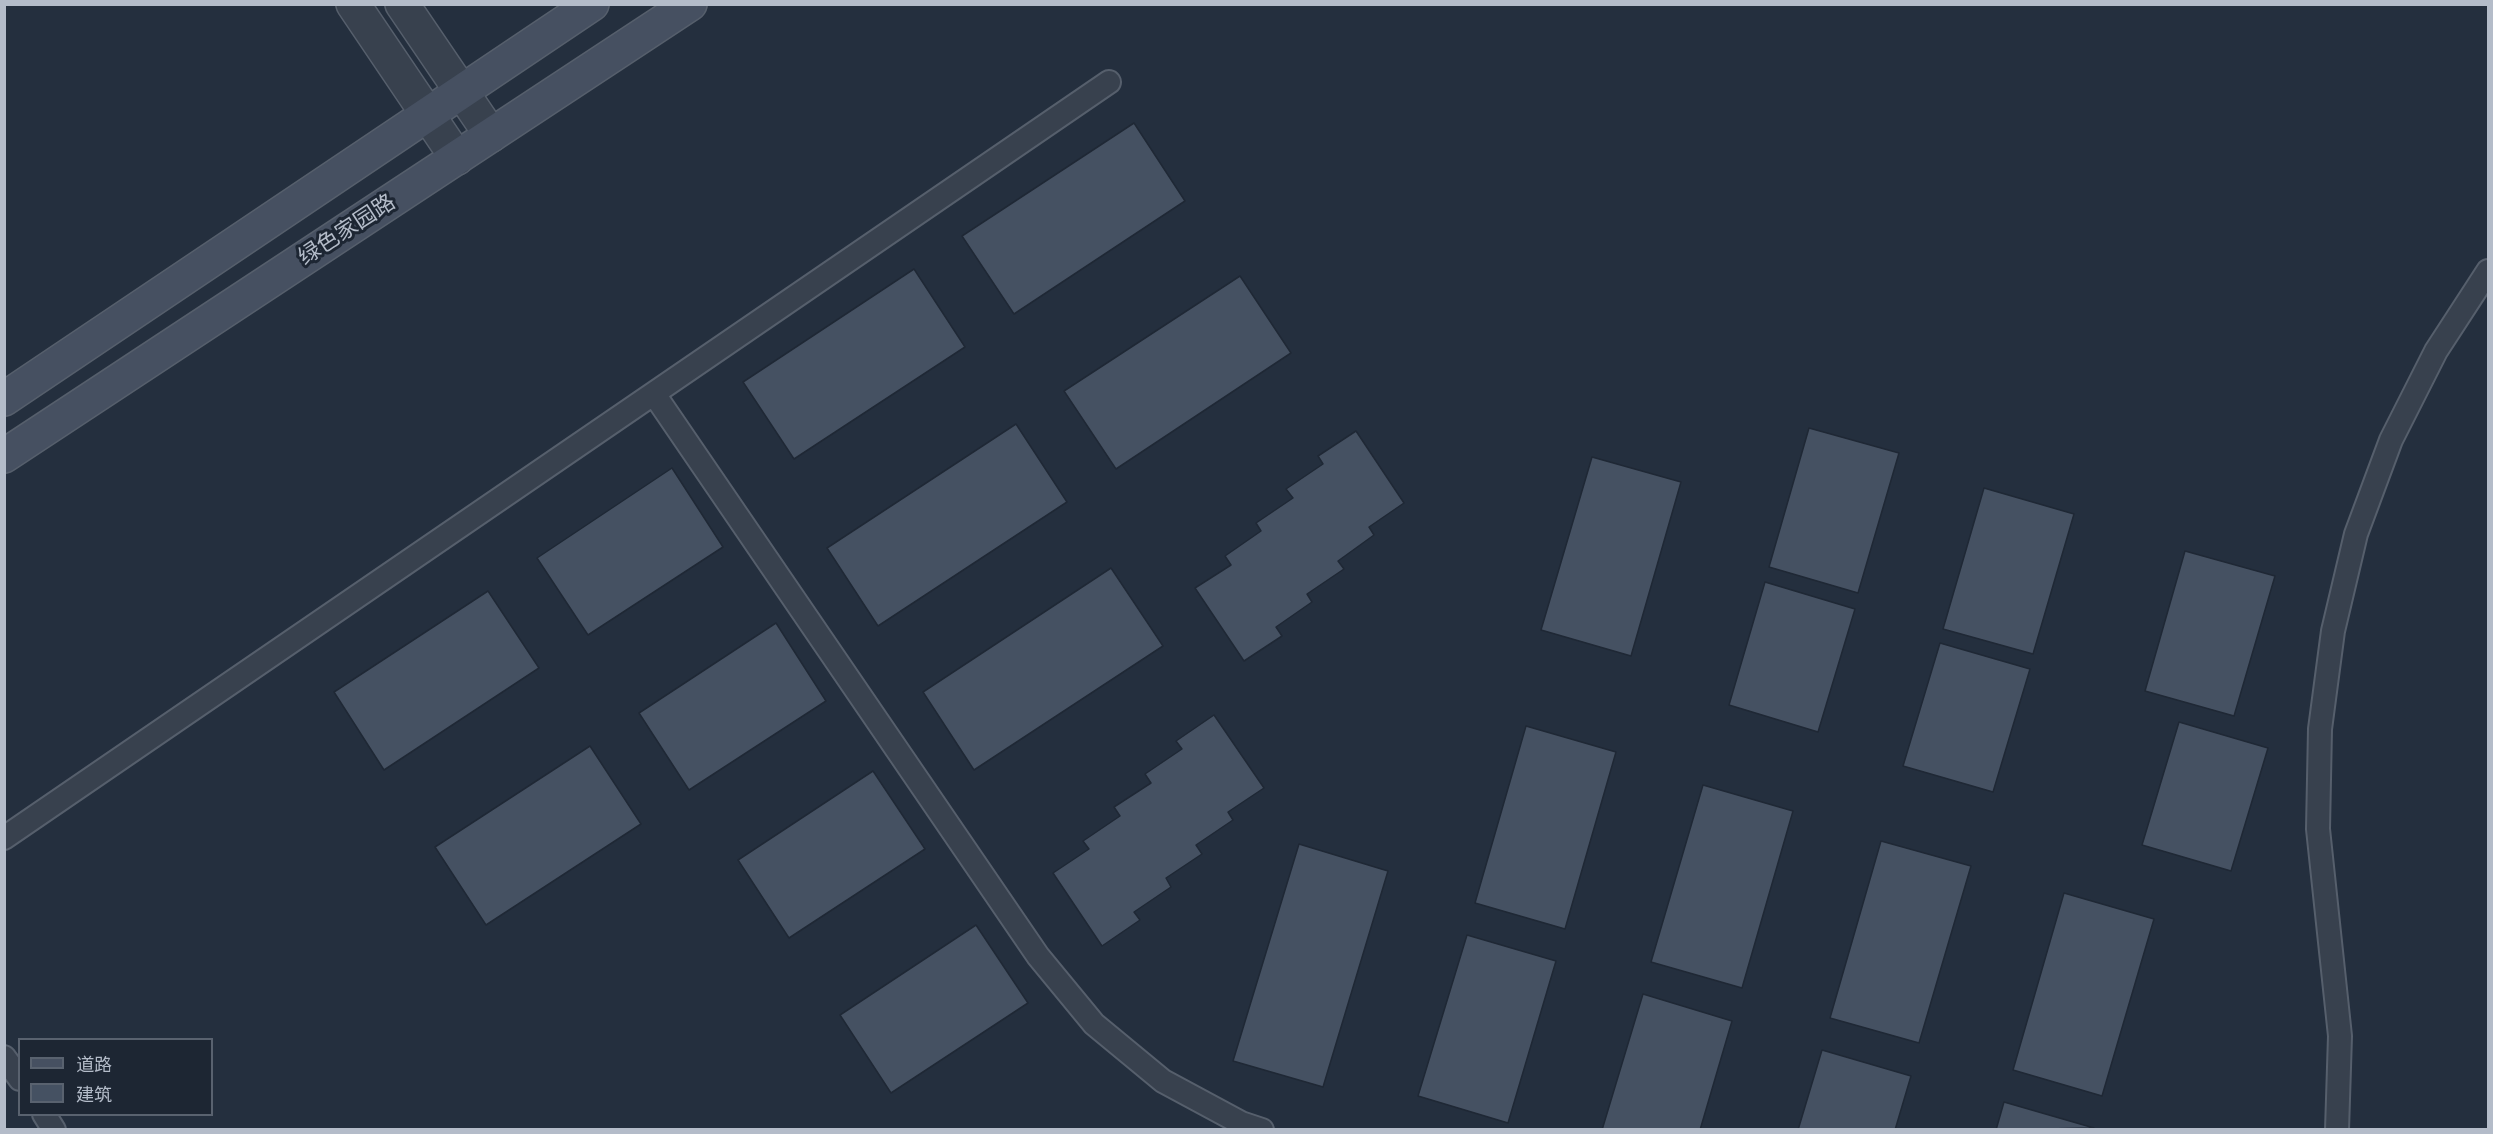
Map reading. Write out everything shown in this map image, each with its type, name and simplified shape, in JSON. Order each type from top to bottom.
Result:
[{"type":"street","points":[[353,4],[457,159]]},
{"type":"street","points":[[402,4],[491,135]]},
{"type":"street","points":[[4,399],[592,4]]},
{"type":"street","name":"绿色家园路","points":[[4,456],[690,4]]},
{"type":"lane","points":[[4,838],[1109,82]]},
{"type":"lane","points":[[2337,1130],[2340,1036],[2318,829],[2320,729],[2333,631],[2356,534],[2391,440],[2436,351],[2488,271]]},
{"type":"lane","points":[[654,394],[1038,956],[1066,990],[1095,1024],[1163,1081],[1241,1123],[1262,1130]]},
{"type":"lane","points":[[4,1057],[18,1075]]},
{"type":"lane","points":[[45,1116],[54,1130]]},
{"type":"building","points":[[1134,123],[1185,201],[1014,314],[962,236]]},
{"type":"building","points":[[914,269],[965,347],[794,459],[743,382]]},
{"type":"building","points":[[1240,276],[1291,353],[1116,469],[1064,391]]},
{"type":"building","points":[[1016,424],[1067,502],[878,626],[827,548]]},
{"type":"building","points":[[1809,428],[1899,453],[1858,593],[1769,567]]},
{"type":"building","points":[[1356,431],[1404,503],[1369,527],[1374,535],[1338,561],[1344,569],[1307,594],[1312,602],[1276,627],[1282,636],[1244,661],[1195,588],[1231,565],[1225,556],[1261,531],[1256,523],[1293,498],[1286,489],[1323,464],[1318,456]]},
{"type":"building","points":[[1592,457],[1681,482],[1631,656],[1541,630]]},
{"type":"building","points":[[672,468],[723,547],[588,635],[537,558]]},
{"type":"building","points":[[1984,488],[2074,514],[2033,654],[1943,629]]},
{"type":"building","points":[[2185,551],[2275,576],[2234,716],[2145,691]]},
{"type":"building","points":[[1111,568],[1163,646],[974,770],[923,692]]},
{"type":"building","points":[[1765,582],[1855,609],[1818,732],[1729,705]]},
{"type":"building","points":[[488,591],[539,668],[384,770],[334,692]]},
{"type":"building","points":[[776,623],[826,701],[689,790],[639,713]]},
{"type":"building","points":[[1940,643],[2030,669],[1993,792],[1903,766]]},
{"type":"building","points":[[1214,715],[1264,788],[1228,812],[1233,820],[1196,845],[1202,854],[1166,878],[1171,887],[1134,912],[1140,920],[1102,946],[1053,873],[1089,849],[1083,841],[1120,816],[1114,807],[1151,783],[1145,774],[1182,749],[1176,741]]},
{"type":"building","points":[[2179,722],[2268,748],[2231,871],[2142,845]]},
{"type":"building","points":[[1526,726],[1616,752],[1565,929],[1475,903]]},
{"type":"building","points":[[590,746],[641,824],[486,925],[435,847]]},
{"type":"building","points":[[873,771],[925,849],[789,938],[738,860]]},
{"type":"building","points":[[1703,785],[1793,811],[1742,988],[1651,962]]},
{"type":"building","points":[[1881,841],[1971,866],[1919,1043],[1830,1018]]},
{"type":"building","points":[[1299,844],[1388,871],[1323,1087],[1233,1061]]},
{"type":"building","points":[[2064,893],[2154,919],[2102,1096],[2013,1070]]},
{"type":"building","points":[[976,925],[1028,1003],[891,1093],[840,1015]]},
{"type":"building","points":[[1467,935],[1556,961],[1508,1123],[1418,1096]]},
{"type":"building","points":[[1643,994],[1732,1021],[1700,1130],[1602,1130]]},
{"type":"building","points":[[1822,1050],[1911,1076],[1895,1130],[1798,1130]]},
{"type":"building","points":[[2004,1102],[2094,1128],[1996,1130]]}]
